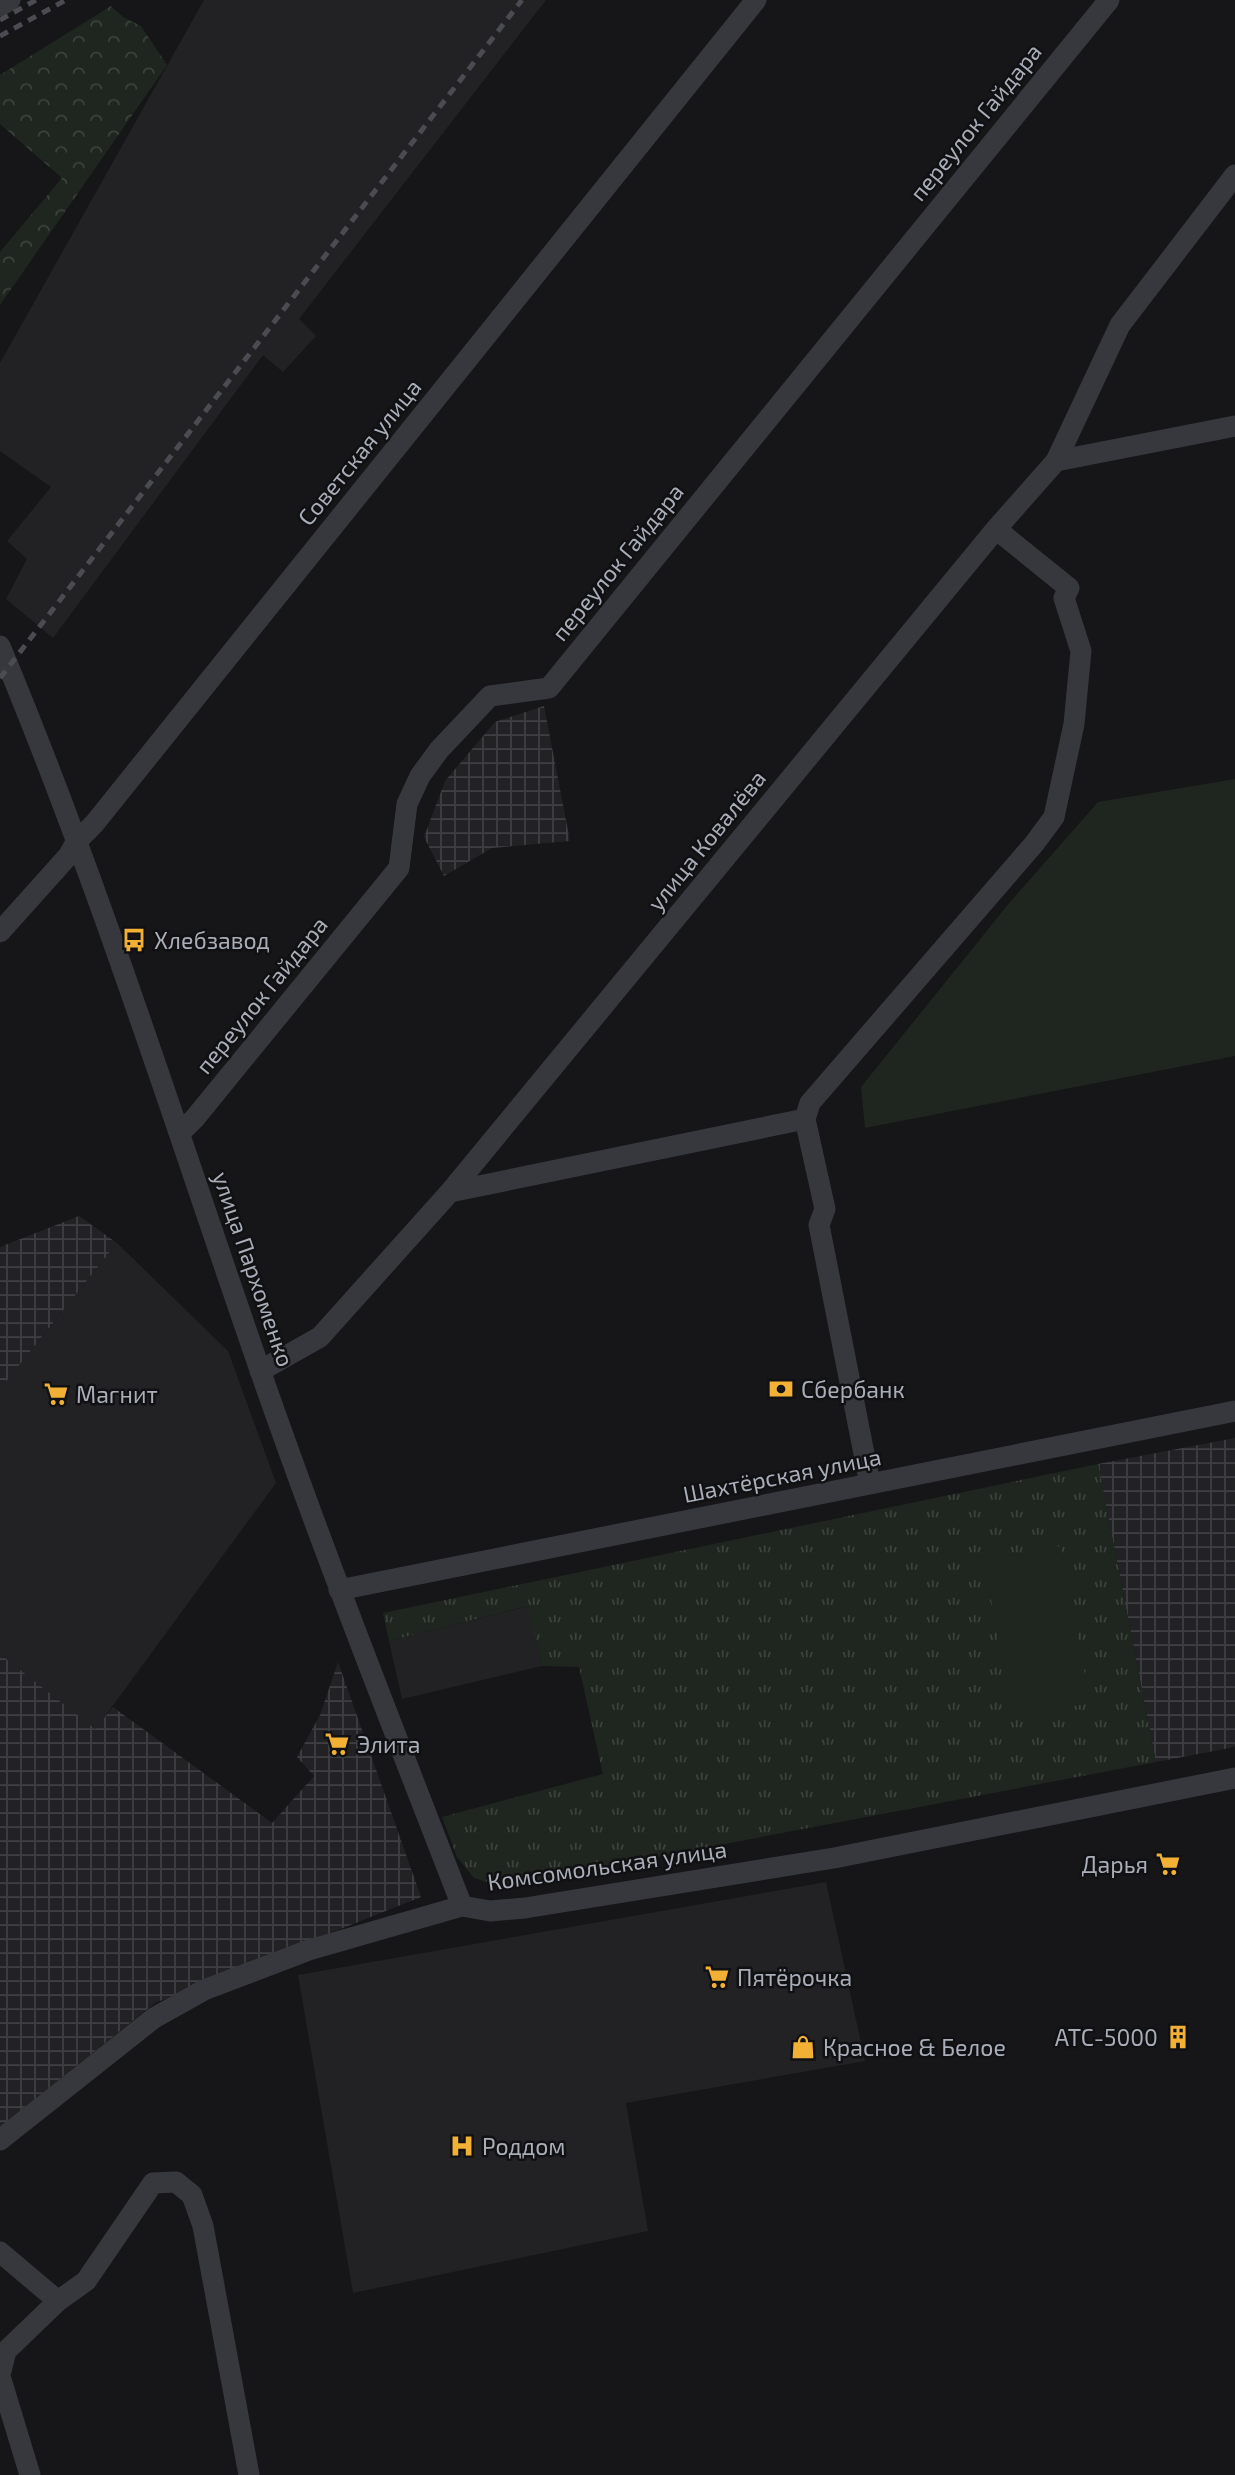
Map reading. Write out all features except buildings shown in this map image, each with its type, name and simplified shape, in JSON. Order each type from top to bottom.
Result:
[{"type":"street","points":[[0,6],[10,0]]},
{"type":"street","name":"Советская улица","points":[[0,932],[69,855],[76,842],[94,824],[756,0]]},
{"type":"street","name":"переулок Гайдара","points":[[180,1133],[399,868],[407,804],[420,776],[439,750],[490,696],[549,688],[1109,0]]},
{"type":"street","name":"улица Ковалёва","points":[[260,1371],[320,1337],[450,1192],[996,529],[1056,461],[1119,325],[1235,175]]},
{"type":"street","points":[[1056,461],[1235,426]]},
{"type":"street","points":[[870,1484],[819,1225],[825,1209],[806,1118],[810,1103],[1034,845],[1054,817],[1074,724],[1081,651],[1064,598],[1069,588],[996,529]]},
{"type":"street","name":"улица Пархоменко","points":[[0,646],[143,1023],[260,1371],[339,1590],[462,1906]]},
{"type":"street","points":[[450,1192],[806,1118]]},
{"type":"street","name":"Шахтёрская улица","points":[[339,1590],[1235,1410]]},
{"type":"street","name":"Комсомольская улица","points":[[0,2140],[154,2018],[204,1990],[309,1950],[462,1906],[490,1911],[524,1908],[834,1858],[1235,1779]]},
{"type":"street","points":[[30,2475],[0,2376],[6,2351],[58,2301],[86,2281],[153,2183],[176,2182],[192,2195],[203,2226],[249,2475]]},
{"type":"street","points":[[0,2252],[58,2301]]},
{"type":"shaded area","points":[[204,0],[546,0],[299,319],[316,336],[283,372],[263,355],[53,638],[6,599],[27,559],[7,541],[51,487],[0,451],[0,363]]},
{"type":"shaded area","points":[[544,706],[570,841],[492,848],[444,876],[424,837],[445,781],[495,722]]},
{"type":"shaded area","points":[[79,1216],[117,1243],[0,1389],[0,1247]]},
{"type":"shaded area","points":[[117,1243],[228,1351],[276,1483],[95,1730],[0,1654],[0,1389]]},
{"type":"shaded area","points":[[1235,1438],[1235,1747],[1156,1762],[1098,1464]]},
{"type":"shaded area","points":[[529,1606],[542,1666],[402,1699],[389,1641]]},
{"type":"shaded area","points":[[0,1654],[95,1729],[113,1707],[272,1823],[314,1776],[297,1757],[320,1715],[338,1662],[421,1897],[155,2003],[0,2127]]},
{"type":"shaded area","points":[[826,1882],[865,2061],[626,2103],[648,2231],[353,2293],[298,1975]]},
{"type":"green space","points":[[111,6],[123,17],[141,26],[167,65],[0,305],[0,252],[62,178],[0,124],[0,75]]},
{"type":"green space","points":[[1235,779],[1235,1056],[865,1128],[861,1087],[1010,902],[1098,802]]},
{"type":"green space","points":[[1098,1464],[1156,1762],[635,1861],[509,1889],[474,1878],[457,1857],[442,1817],[603,1774],[579,1667],[542,1666],[528,1606],[389,1641],[383,1613]]},
{"type":"green space","points":[[1061,1546],[1090,1703],[1012,1718],[984,1560]]},
{"type":"railway","points":[[0,20],[36,0]]},
{"type":"railway","points":[[0,36],[66,0]]},
{"type":"railway","points":[[0,678],[522,0]]},
{"type":"place","name":"Хлебзавод","points":[[134,940]]},
{"type":"place","name":"Сбербанк","points":[[781,1389]]},
{"type":"place","name":"Магнит","points":[[56,1394]]},
{"type":"place","name":"Элита","points":[[337,1744]]},
{"type":"place","name":"Дарья","points":[[1168,1864]]},
{"type":"place","name":"Пятёрочка","points":[[717,1977]]},
{"type":"place","name":"АТС-5000","points":[[1178,2037]]},
{"type":"place","name":"Красное & Белое","points":[[803,2047]]},
{"type":"place","name":"Роддом","points":[[462,2146]]}]
